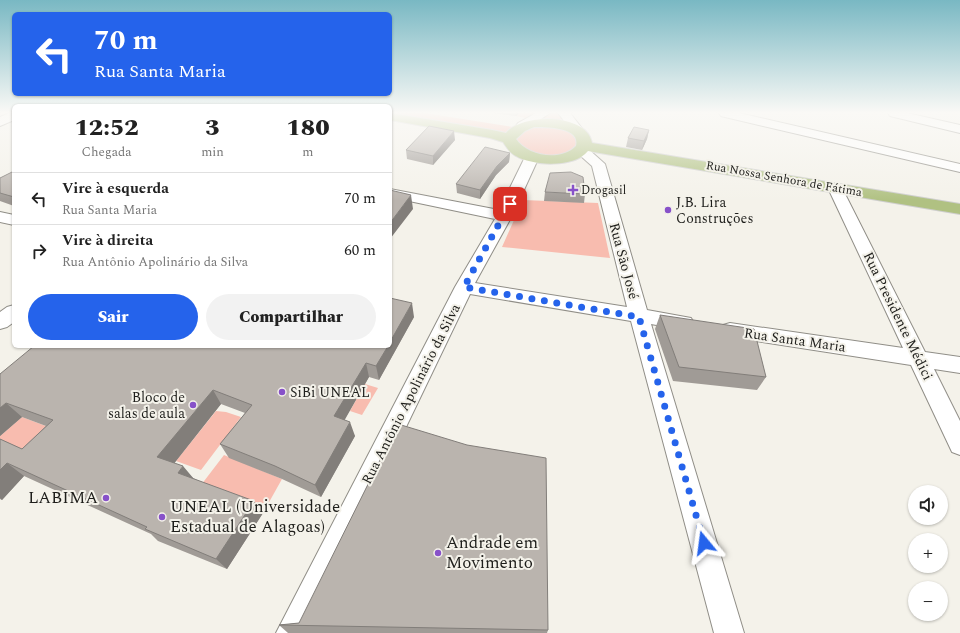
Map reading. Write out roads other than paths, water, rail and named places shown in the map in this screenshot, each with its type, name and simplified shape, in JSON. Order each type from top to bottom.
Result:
[{"type":"main road","points":[[513,143],[512,146],[520,152],[532,157],[560,158],[566,157],[582,144]]},
{"type":"main road","name":"Rua Nossa Senhora de Fátima","points":[[604,157],[835,188],[960,209]]},
{"type":"street","points":[[856,143],[960,168]]},
{"type":"street","points":[[582,144],[604,157]]},
{"type":"street","name":"Rua Antônio Apolinário da Silva","points":[[291,633],[464,287],[504,216],[532,157]]},
{"type":"street","name":"Rua São José","points":[[604,157],[639,317],[729,633]]},
{"type":"street","name":"Rua Presidente Médici","points":[[835,188],[960,445]]},
{"type":"street","points":[[392,193],[504,216]]},
{"type":"street","points":[[0,217],[12,220]]},
{"type":"street","name":"Rua Santa Maria","points":[[464,287],[639,317],[960,365]]},
{"type":"street","points":[[0,322],[12,313]]},
{"type":"place","name":"Drogasil","points":[[573,190]]},
{"type":"place","name":"J.B. Lira Construções","points":[[668,210]]},
{"type":"place","name":"SiBi UNEAL","points":[[282,392]]},
{"type":"place","name":"Bloco de salas de aula","points":[[193,405]]},
{"type":"place","name":"LABIMA","points":[[106,498]]},
{"type":"place","name":"UNEAL (Universidade Estadual de Alagoas)","points":[[162,517]]},
{"type":"place","name":"Andrade em Movimento","points":[[438,553]]}]
